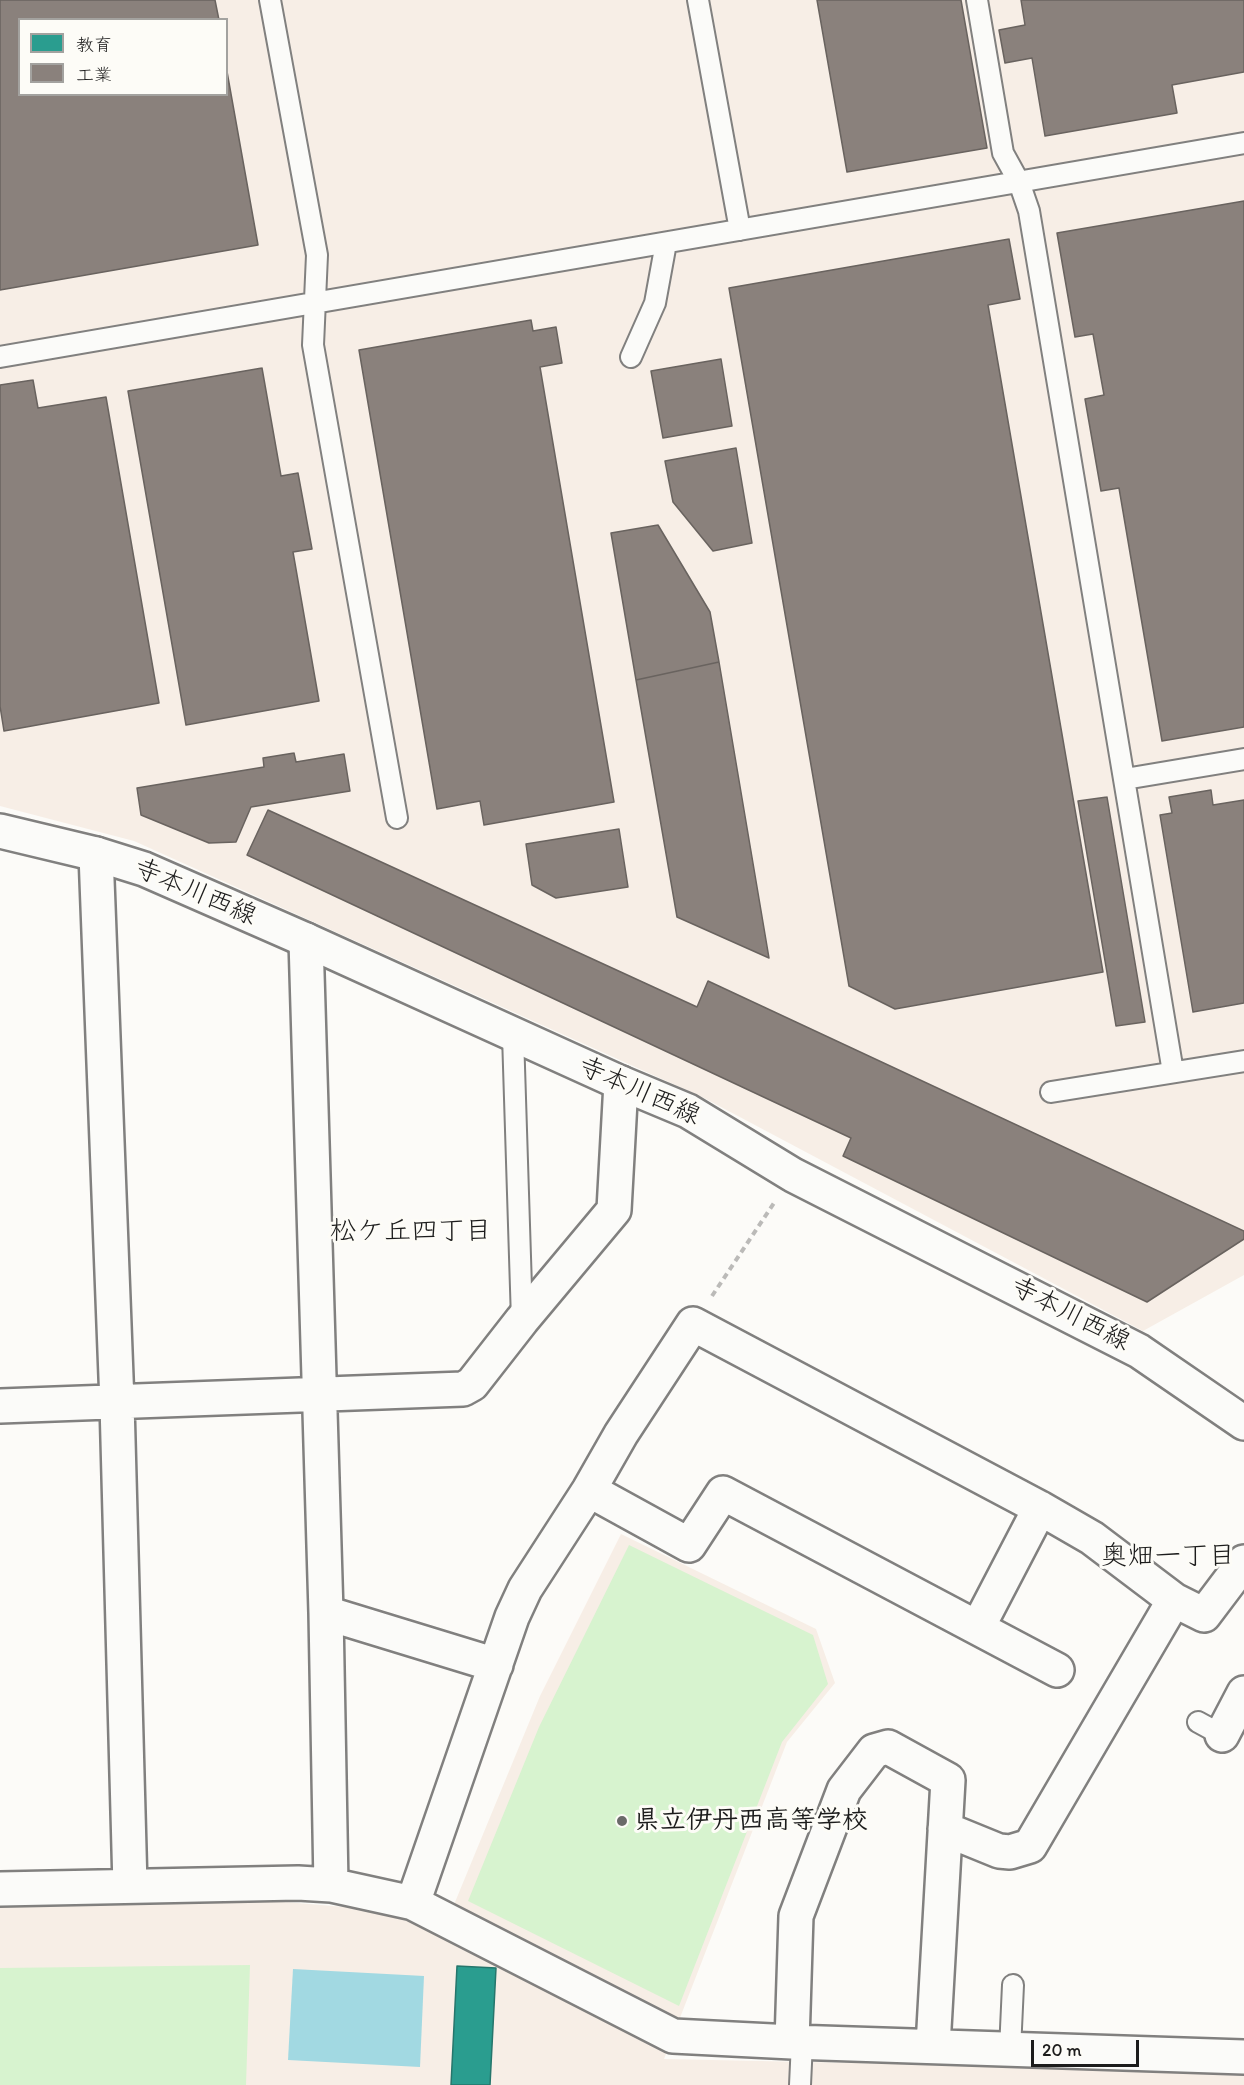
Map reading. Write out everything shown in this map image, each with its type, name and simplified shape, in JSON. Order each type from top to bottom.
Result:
[{"type":"street","name":"寺本川西線","points":[[0,831],[96,854],[144,869],[688,1111],[793,1175],[1139,1351],[1244,1423]]},
{"type":"street","points":[[96,854],[117,1403],[130,1886]]},
{"type":"street","points":[[306,940],[326,1613],[331,1885]]},
{"type":"street","points":[[0,1406],[463,1389],[472,1384],[614,1210],[621,1083]]},
{"type":"street","points":[[413,1903],[512,1617],[525,1589],[589,1490],[621,1434],[693,1324],[1040,1508],[1092,1538],[1174,1600],[1204,1615],[1244,1562]]},
{"type":"street","points":[[589,1490],[689,1545],[723,1493],[1057,1670]]},
{"type":"street","points":[[978,1627],[1040,1508]]},
{"type":"street","points":[[945,1829],[999,1851],[1010,1852],[1030,1846],[1174,1600]]},
{"type":"street","points":[[326,1613],[496,1665]]},
{"type":"street","points":[[1210,1728],[1244,1693]]},
{"type":"street","points":[[797,2042],[796,1916],[844,1790],[874,1751],[888,1747],[948,1780],[933,2046]]},
{"type":"street","points":[[0,1889],[298,1883],[331,1885],[413,1903],[673,2036],[1244,2057]]},
{"type":"lane","points":[[270,0],[317,255],[313,345],[397,818]]},
{"type":"lane","points":[[698,0],[740,230]]},
{"type":"lane","points":[[977,0],[1003,153],[1019,182],[1029,211],[1173,1072]]},
{"type":"lane","points":[[0,357],[1244,143]]},
{"type":"lane","points":[[631,357],[655,303],[666,243]]},
{"type":"lane","points":[[1125,779],[1244,759]]},
{"type":"lane","points":[[513,1035],[522,1320]]},
{"type":"lane","points":[[1051,1092],[1244,1061]]},
{"type":"lane","points":[[1010,2050],[1014,1986]]},
{"type":"lane","points":[[797,2042],[800,2085]]},
{"type":"path","points":[[693,1324],[793,1175]]},
{"type":"shaded area","points":[[0,0],[1244,0],[1244,1275],[1143,1331],[704,1098],[134,841],[0,806]]},
{"type":"shaded area","name":"県立伊丹西高等学校","points":[[621,1534],[816,1629],[835,1683],[787,1742],[664,2059],[1244,2071],[1244,2085],[0,2085],[0,1906],[262,1900],[403,1912],[453,1907],[540,1696]]},
{"type":"green space","points":[[629,1545],[813,1635],[828,1684],[782,1742],[679,2006],[468,1901],[539,1727]]},
{"type":"green space","points":[[250,1965],[246,2085],[0,2085],[0,1968]]},
{"type":"water","points":[[293,1969],[424,1976],[420,2067],[288,2060]]},
{"type":"building: 教育","points":[[457,1966],[496,1968],[490,2085],[451,2085]]},
{"type":"building: 工業","points":[[0,0],[215,0],[219,18],[18,18],[18,96],[228,96],[228,77],[258,245],[0,290]]},
{"type":"building: 工業","points":[[817,0],[961,0],[987,148],[847,172]]},
{"type":"building: 工業","points":[[1021,0],[1244,0],[1244,72],[1172,85],[1177,113],[1045,136],[1032,58],[1005,63],[999,30],[1025,25]]},
{"type":"building: 工業","points":[[1244,201],[1244,727],[1162,741],[1119,488],[1101,491],[1085,399],[1104,395],[1093,334],[1075,337],[1057,233]]},
{"type":"building: 工業","points":[[1009,239],[1020,299],[988,305],[1103,972],[895,1009],[849,986],[729,288]]},
{"type":"building: 工業","points":[[531,320],[533,331],[556,327],[562,363],[540,367],[614,802],[484,825],[480,801],[437,809],[359,350]]},
{"type":"building: 工業","points":[[721,359],[732,426],[663,438],[651,371]]},
{"type":"building: 工業","points":[[262,368],[281,476],[298,473],[312,549],[293,552],[319,701],[186,725],[128,391]]},
{"type":"building: 工業","points":[[33,380],[38,408],[106,397],[159,703],[4,731],[0,706],[0,385]]},
{"type":"building: 工業","points":[[736,448],[752,543],[713,551],[673,502],[665,461]]},
{"type":"building: 工業","points":[[658,525],[710,612],[719,662],[636,680],[611,533]]},
{"type":"building: 工業","points":[[719,662],[769,958],[677,917],[636,680]]},
{"type":"building: 工業","points":[[294,753],[296,762],[344,754],[350,791],[251,807],[236,842],[209,843],[141,815],[137,788],[264,767],[263,758]]},
{"type":"building: 工業","points":[[1211,790],[1213,805],[1244,800],[1244,1003],[1193,1012],[1160,815],[1172,813],[1169,797]]},
{"type":"building: 工業","points":[[1107,797],[1145,1022],[1116,1026],[1078,801]]},
{"type":"building: 工業","points":[[268,810],[697,1007],[708,981],[1244,1231],[1244,1239],[1147,1302],[843,1156],[851,1138],[247,855]]},
{"type":"building: 工業","points":[[619,829],[628,887],[556,898],[532,885],[526,844]]},
{"type":"place","name":"県立伊丹西高等学校","points":[[622,1821]]},
{"type":"district","name":"松ケ丘四丁目","points":[[411,1232]]},
{"type":"district","name":"奥畑一丁目","points":[[1168,1557]]}]
